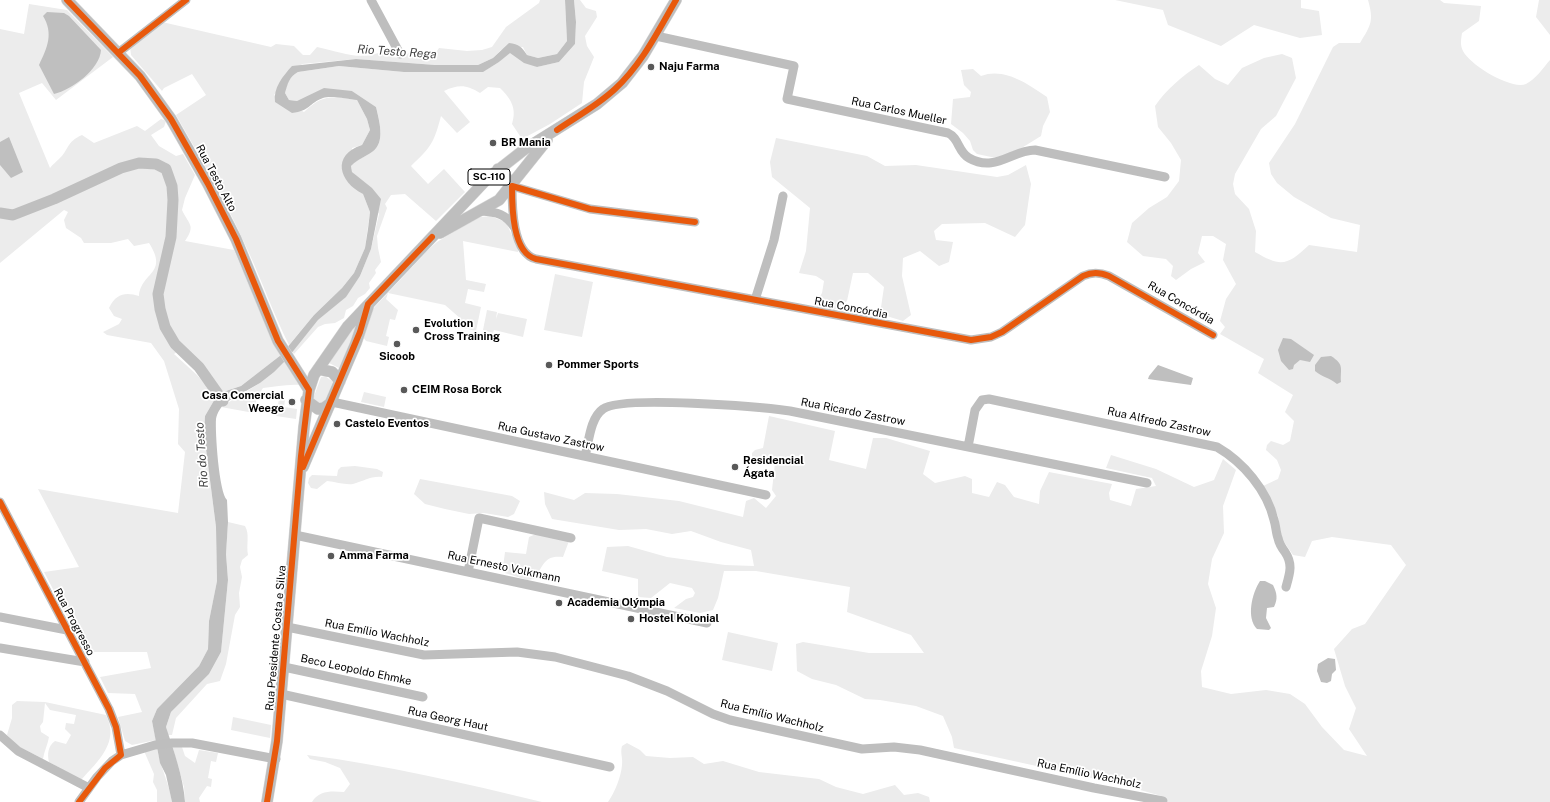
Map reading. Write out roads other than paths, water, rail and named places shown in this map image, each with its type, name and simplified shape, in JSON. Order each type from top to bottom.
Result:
[{"type":"main road","name":"Rua Presidente Costa e Silva","points":[[268,802],[276,759],[308,395],[316,372],[348,326],[468,198],[498,169],[525,149],[556,130],[614,90],[636,66],[656,36],[676,0]]},
{"type":"main road","name":"Rua Testo Alto","points":[[69,1],[158,98],[205,178],[241,248],[275,334],[296,369],[308,395]]},
{"type":"main road","name":"Rua Presidente Costa e Silva","points":[[432,237],[499,200],[512,186],[538,150],[556,130]]},
{"type":"main road","points":[[498,169],[504,174],[512,186]]},
{"type":"main road","points":[[468,198],[472,206],[481,211]]},
{"type":"main road","name":"Rua Presidente Costa e Silva","points":[[300,475],[332,402],[360,332],[368,304]]},
{"type":"main road","points":[[296,369],[316,372],[332,372],[340,381]]},
{"type":"main road","points":[[308,395],[318,409],[324,408],[332,402]]},
{"type":"street","points":[[118,53],[186,0]]},
{"type":"street","points":[[371,0],[400,54]]},
{"type":"street","name":"Rua Carlos Mueller","points":[[656,36],[794,66],[787,99],[948,133],[955,137],[964,154],[977,162],[995,162],[1035,150],[1165,177]]},
{"type":"street","points":[[512,186],[590,209],[695,222]]},
{"type":"street","name":"Rua Concórdia","points":[[512,186],[515,229]]},
{"type":"street","points":[[755,300],[774,240],[783,196]]},
{"type":"street","name":"Rua Concórdia","points":[[481,211],[492,212],[505,216],[515,229],[524,251],[531,258],[959,338],[980,340],[1002,332],[1083,276],[1093,273],[1100,273],[1109,276],[1213,335]]},
{"type":"street","name":"Rua Alfredo Zastrow","points":[[968,447],[975,410],[982,400],[989,399],[1217,447],[1239,463],[1251,476],[1267,501],[1274,520],[1279,543],[1290,561],[1291,567],[1286,587]]},
{"type":"street","name":"Rua Gustavo Zastrow","points":[[332,402],[766,495]]},
{"type":"street","name":"Rua Ricardo Zastrow","points":[[585,456],[598,413],[604,408],[612,405],[638,403],[770,408],[1147,483]]},
{"type":"street","name":"Rua Progresso","points":[[0,502],[113,717],[121,755]]},
{"type":"street","points":[[468,572],[479,518],[571,538]]},
{"type":"street","name":"Rua Ernesto Volkmann","points":[[295,535],[707,623]]},
{"type":"street","points":[[0,617],[67,630]]},
{"type":"street","name":"Rua Emílio Wachholz","points":[[287,627],[424,655],[512,652],[555,657],[628,676],[667,692],[713,714],[730,720],[862,749],[894,748],[920,750],[1113,792],[1163,801]]},
{"type":"street","points":[[0,648],[84,662]]},
{"type":"street","name":"Beco Leopoldo Ehmke","points":[[284,667],[423,697]]},
{"type":"street","name":"Rua Georg Haut","points":[[281,694],[610,767]]},
{"type":"street","points":[[0,735],[18,751],[89,788]]},
{"type":"street","points":[[79,802],[105,768],[121,755],[155,745],[192,743],[276,759]]},
{"type":"waterway","name":"Rio do Testo","points":[[0,213],[13,215],[54,199],[121,168],[139,163],[156,164],[166,169],[172,186],[173,200],[171,237],[158,294],[160,309],[165,327],[175,344],[199,367],[223,401]]},
{"type":"place","name":"Naju Farma","points":[[651,67]]},
{"type":"place","name":"BR Mania","points":[[493,143]]},
{"type":"place","name":"Evolution Cross Training","points":[[416,330]]},
{"type":"place","name":"Sicoob","points":[[397,344]]},
{"type":"place","name":"Pommer Sports","points":[[549,365]]},
{"type":"place","name":"CEIM Rosa Borck","points":[[404,390]]},
{"type":"place","name":"Casa Comercial Weege","points":[[292,402]]},
{"type":"place","name":"Castelo Eventos","points":[[337,424]]},
{"type":"place","name":"Residencial Ágata","points":[[735,467]]},
{"type":"place","name":"Amma Farma","points":[[331,556]]},
{"type":"place","name":"Academia Olýmpia","points":[[559,603]]},
{"type":"place","name":"Hostel Kolonial","points":[[631,619]]},
{"type":"water label","name":"Rio Testo Rega","points":[[397,52]]}]
